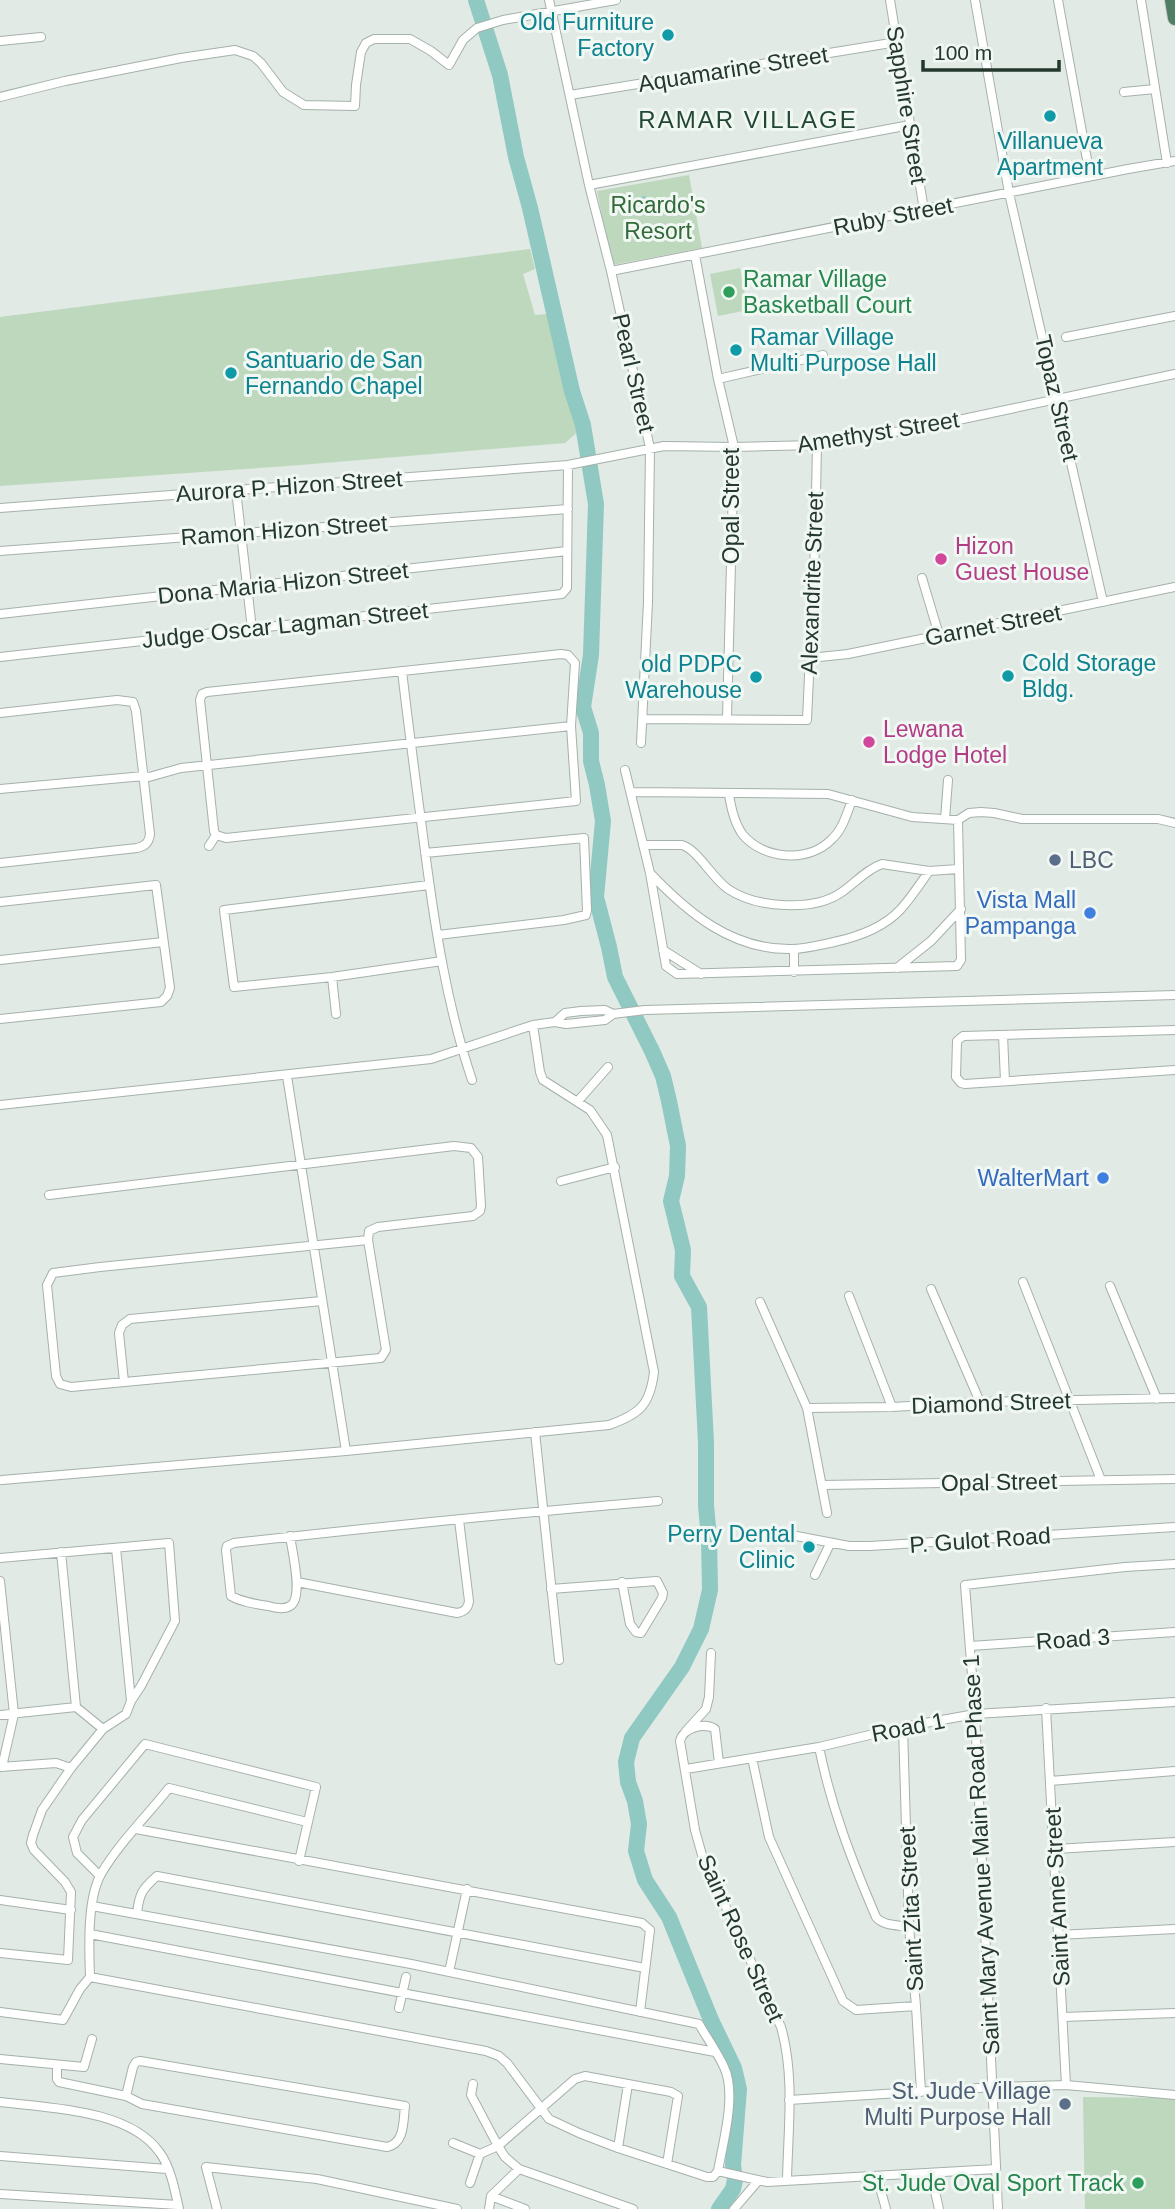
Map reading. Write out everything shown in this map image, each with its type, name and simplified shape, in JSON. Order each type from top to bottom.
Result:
[{"type":"street","name":"Pearl Street","points":[[549,0],[650,448],[644,719],[641,743]]},
{"type":"street","points":[[0,97],[65,81],[235,50],[253,56],[283,92],[304,105],[355,106],[361,52],[366,43],[374,39],[410,39],[449,65],[463,40],[477,28],[503,20],[616,0]]},
{"type":"street","name":"Sapphire Street","points":[[890,0],[924,210]]},
{"type":"street","name":"Topaz Street","points":[[975,0],[1009,194],[1103,602]]},
{"type":"street","points":[[1058,0],[1090,176]]},
{"type":"street","points":[[1141,0],[1155,89],[1171,162]]},
{"type":"street","points":[[0,41],[41,37]]},
{"type":"street","name":"Aquamarine Street","points":[[569,95],[897,42]]},
{"type":"street","points":[[1124,92],[1155,89]]},
{"type":"street","points":[[589,185],[910,125]]},
{"type":"street","name":"Ruby Street","points":[[611,271],[1171,162]]},
{"type":"street","name":"Opal Street","points":[[695,254],[718,379],[734,447],[727,718]]},
{"type":"street","points":[[1066,337],[1175,316]]},
{"type":"street","points":[[718,379],[823,355]]},
{"type":"street","name":"Amethyst Street","points":[[579,463],[650,448],[679,445],[817,445],[930,426],[1175,374]]},
{"type":"street","name":"Alexandrite Street","points":[[727,718],[807,720],[817,445]]},
{"type":"street","name":"Aurora P. Hizon Street","points":[[0,508],[579,463]]},
{"type":"street","points":[[567,551],[568,465]]},
{"type":"street","points":[[236,490],[252,629]]},
{"type":"street","name":"Ramon Hizon Street","points":[[0,551],[568,509]]},
{"type":"street","name":"Dona Maria Hizon Street","points":[[0,614],[567,551]]},
{"type":"street","name":"Judge Oscar Lagman Street","points":[[0,657],[562,594],[567,588],[567,551]]},
{"type":"street","points":[[922,578],[939,635]]},
{"type":"street","name":"Garnet Street","points":[[810,659],[848,654],[1175,587]]},
{"type":"street","points":[[561,654],[568,655],[575,663],[571,726],[576,801],[226,838],[216,835],[212,825],[206,766],[200,700],[202,694],[561,654]]},
{"type":"street","points":[[402,671],[429,886],[461,1049],[472,1080]]},
{"type":"street","points":[[0,713],[117,700],[133,702],[150,834],[150,839],[144,846],[0,863]]},
{"type":"street","points":[[644,719],[727,718]]},
{"type":"street","points":[[0,789],[149,777],[181,768],[571,726]]},
{"type":"street","points":[[625,770],[650,873],[666,967],[677,974],[957,966],[961,960],[958,820]]},
{"type":"street","points":[[945,819],[948,780]]},
{"type":"street","points":[[632,792],[828,794],[912,817],[958,820],[969,813],[981,812],[1022,820],[1158,819],[1175,823]]},
{"type":"street","points":[[729,794],[735,821],[743,835],[759,848],[786,856],[807,853],[832,840],[852,800]]},
{"type":"street","points":[[209,846],[216,835]]},
{"type":"street","points":[[425,853],[584,838],[586,915],[438,935]]},
{"type":"street","points":[[642,845],[688,847],[728,889],[752,899],[788,906],[819,901],[839,894],[882,864],[929,871],[958,869]]},
{"type":"street","points":[[650,873],[677,902],[736,940],[767,947],[794,949],[847,939],[868,932],[900,911],[929,871]]},
{"type":"street","points":[[0,902],[156,885],[170,988],[167,996],[160,1002],[0,1019]]},
{"type":"street","points":[[429,886],[224,910],[234,987],[332,977],[442,961]]},
{"type":"street","points":[[897,968],[931,942],[961,909]]},
{"type":"street","points":[[0,960],[163,942]]},
{"type":"street","points":[[794,949],[794,972]]},
{"type":"street","points":[[663,950],[701,974]]},
{"type":"street","points":[[332,977],[336,1014]]},
{"type":"street","points":[[0,1105],[431,1059],[499,1035],[555,1022],[565,1013],[581,1011],[605,1010],[613,1014],[645,1010],[1175,995]]},
{"type":"street","points":[[1,1481],[609,1425],[644,1407],[652,1388],[654,1372],[607,1135],[590,1110],[543,1080],[533,1026]]},
{"type":"street","points":[[1175,1030],[963,1036],[958,1038],[956,1077],[965,1084],[1175,1070]]},
{"type":"street","points":[[1003,1035],[1005,1081]]},
{"type":"street","points":[[578,1101],[608,1067]]},
{"type":"street","points":[[287,1076],[346,1451]]},
{"type":"street","points":[[49,1195],[454,1146],[464,1146],[476,1152],[481,1206],[477,1214],[372,1228],[368,1235],[386,1352],[381,1358],[71,1387],[57,1381],[47,1285],[53,1273],[368,1240]]},
{"type":"street","points":[[561,1181],[615,1167]]},
{"type":"street","points":[[1023,1282],[1101,1480]]},
{"type":"street","points":[[1110,1286],[1157,1399]]},
{"type":"street","points":[[931,1289],[980,1402]]},
{"type":"street","points":[[849,1296],[892,1408]]},
{"type":"street","points":[[124,1382],[119,1333],[122,1325],[130,1319],[322,1301]]},
{"type":"street","points":[[760,1303],[807,1408],[827,1513]]},
{"type":"street","name":"Diamond Street","points":[[807,1408],[892,1408],[980,1402],[1175,1398]]},
{"type":"street","points":[[535,1432],[559,1660]]},
{"type":"street","name":"Opal Street","points":[[823,1485],[1175,1479]]},
{"type":"street","points":[[290,1536],[297,1582],[297,1597],[292,1605],[276,1608],[243,1601],[231,1595],[227,1546],[234,1543],[290,1536],[542,1511],[658,1501]]},
{"type":"street","points":[[297,1582],[462,1612],[469,1601],[459,1520]]},
{"type":"street","name":"P. Gulot Road","points":[[786,1534],[830,1544],[870,1546],[1175,1527]]},
{"type":"street","points":[[0,1558],[169,1543],[176,1617],[154,1664],[131,1700],[127,1714],[103,1729],[71,1768],[42,1810],[32,1843],[34,1850],[72,1892],[68,1960],[0,1952]]},
{"type":"street","points":[[815,1575],[830,1544]]},
{"type":"street","points":[[116,1548],[131,1700]]},
{"type":"street","points":[[61,1552],[76,1707],[103,1729]]},
{"type":"street","name":"Saint Mary Avenue Main Road Phase 1","points":[[998,2209],[975,1714],[965,1585],[1175,1564]]},
{"type":"street","points":[[0,1581],[5,1662],[14,1714],[1,1767],[57,1763],[71,1768]]},
{"type":"street","points":[[551,1589],[622,1582],[657,1581],[662,1589],[662,1598],[641,1633],[636,1632],[630,1624],[622,1582]]},
{"type":"street","name":"Road 3","points":[[970,1646],[1175,1632]]},
{"type":"street","points":[[685,1731],[706,1709],[711,1653]]},
{"type":"street","name":"Road 1","points":[[685,1769],[819,1747],[903,1727],[975,1714],[1175,1702]]},
{"type":"street","points":[[0,1715],[76,1707]]},
{"type":"street","name":"Saint Anne Street","points":[[1046,1709],[1066,2085]]},
{"type":"street","points":[[685,1731],[708,1725],[715,1729],[719,1763]]},
{"type":"street","name":"Saint Zita Street","points":[[903,1727],[909,1927],[921,2092]]},
{"type":"street","name":"Saint Rose Street","points":[[685,1731],[680,1741],[695,1830],[702,1855],[781,2027],[788,2052],[787,2180]]},
{"type":"street","points":[[100,1876],[77,1853],[73,1838],[82,1820],[145,1744],[316,1787],[299,1861]]},
{"type":"street","points":[[819,1747],[827,1786],[841,1831],[876,1917],[886,1924],[909,1927]]},
{"type":"street","points":[[752,1758],[769,1837],[843,2001],[856,2010],[916,2007]]},
{"type":"street","points":[[1050,1781],[1175,1771]]},
{"type":"street","points":[[0,2012],[63,2020],[90,1977],[92,1906],[100,1876],[169,1788],[307,1822]]},
{"type":"street","points":[[136,1829],[642,1923],[650,1930],[640,2012]]},
{"type":"street","points":[[1055,1849],[1175,1842]]},
{"type":"street","points":[[137,1914],[143,1888],[156,1876],[645,1968]]},
{"type":"street","points":[[449,1972],[467,1889]]},
{"type":"street","points":[[0,1900],[71,1910]]},
{"type":"street","points":[[90,1977],[486,2051],[499,2056],[507,2063],[549,2119],[618,2148],[707,2177],[713,2177],[718,2171],[729,2096],[724,2067],[699,2024],[449,1972],[92,1906]]},
{"type":"street","points":[[1059,1935],[1175,1929]]},
{"type":"street","points":[[90,1934],[715,2052]]},
{"type":"street","points":[[399,2008],[406,1977]]},
{"type":"street","points":[[1063,2017],[1175,2013]]},
{"type":"street","points":[[0,2059],[84,2067],[92,2039]]},
{"type":"street","points":[[57,2065],[57,2078],[65,2084],[126,2096],[142,2104],[387,2147],[395,2146],[400,2140],[405,2106],[141,2061],[132,2067],[126,2096]]},
{"type":"street","points":[[453,2143],[480,2154],[498,2146],[575,2079],[584,2076],[671,2092],[678,2096],[667,2164]]},
{"type":"street","points":[[473,2084],[471,2095],[498,2146],[505,2157],[519,2169],[633,2209]]},
{"type":"street","points":[[618,2148],[628,2084]]},
{"type":"street","points":[[789,2100],[1066,2085],[1175,2095]]},
{"type":"street","points":[[0,2102],[72,2111],[130,2127],[161,2154],[179,2207],[0,2194]]},
{"type":"street","points":[[470,2183],[480,2154]]},
{"type":"street","points":[[0,2156],[167,2169]]},
{"type":"street","points":[[217,2209],[206,2167],[317,2179],[457,2209]]},
{"type":"street","points":[[489,2209],[491,2196],[519,2169]]},
{"type":"street","points":[[718,2171],[768,2182],[996,2169]]},
{"type":"street","points":[[931,2174],[939,2209]]},
{"type":"street","points":[[877,2177],[886,2209]]},
{"type":"street","points":[[734,2209],[758,2181]]},
{"type":"street","points":[[491,2196],[525,2209]]},
{"type":"green space","name":"Ricardo's Resort","points":[[689,175],[702,248],[612,265],[597,191]]},
{"type":"green space","points":[[530,249],[535,269],[523,274],[535,315],[547,314],[581,429],[565,443],[0,486],[0,317]]},
{"type":"green space","name":"Ramar Village Basketball Court","points":[[740,268],[748,310],[718,316],[710,274]]},
{"type":"green space","points":[[1083,2097],[1175,2098],[1175,2209],[1085,2209]]},
{"type":"water","points":[[646,196],[648,210],[627,212],[625,199]]},
{"type":"waterway","points":[[476,0],[500,75],[516,157],[572,391],[583,425],[596,504],[591,655],[583,707],[591,733],[591,761],[603,821],[596,897],[615,977],[663,1076],[678,1146],[677,1176],[671,1201],[683,1250],[682,1276],[699,1307],[710,1590],[701,1629],[682,1667],[632,1738],[626,1762],[628,1782],[639,1824],[636,1851],[645,1880],[669,1917],[711,2020],[734,2068],[739,2089],[733,2165],[735,2180],[733,2189],[719,2209]]},
{"type":"place","name":"Old Furniture Factory","points":[[668,35]]},
{"type":"place","name":"Villanueva Apartment","points":[[1050,116]]},
{"type":"place","name":"Ramar Village Basketball Court","points":[[729,292]]},
{"type":"place","name":"Ramar Village Multi Purpose Hall","points":[[736,350]]},
{"type":"place","name":"Santuario de San Fernando Chapel","points":[[231,373]]},
{"type":"place","name":"Hizon Guest House","points":[[941,559]]},
{"type":"place","name":"Cold Storage Bldg.","points":[[1008,676]]},
{"type":"place","name":"old PDPC Warehouse","points":[[756,677]]},
{"type":"place","name":"Lewana Lodge Hotel","points":[[869,742]]},
{"type":"place","name":"LBC","points":[[1055,860]]},
{"type":"place","name":"Vista Mall Pampanga","points":[[1090,913]]},
{"type":"place","name":"WalterMart","points":[[1103,1178]]},
{"type":"place","name":"Perry Dental Clinic","points":[[809,1547]]},
{"type":"place","name":"St. Jude Village Multi Purpose Hall","points":[[1065,2104]]},
{"type":"place","name":"St. Jude Oval Sport Track","points":[[1138,2183]]},
{"type":"district","name":"RAMAR VILLAGE","points":[[748,120]]}]
